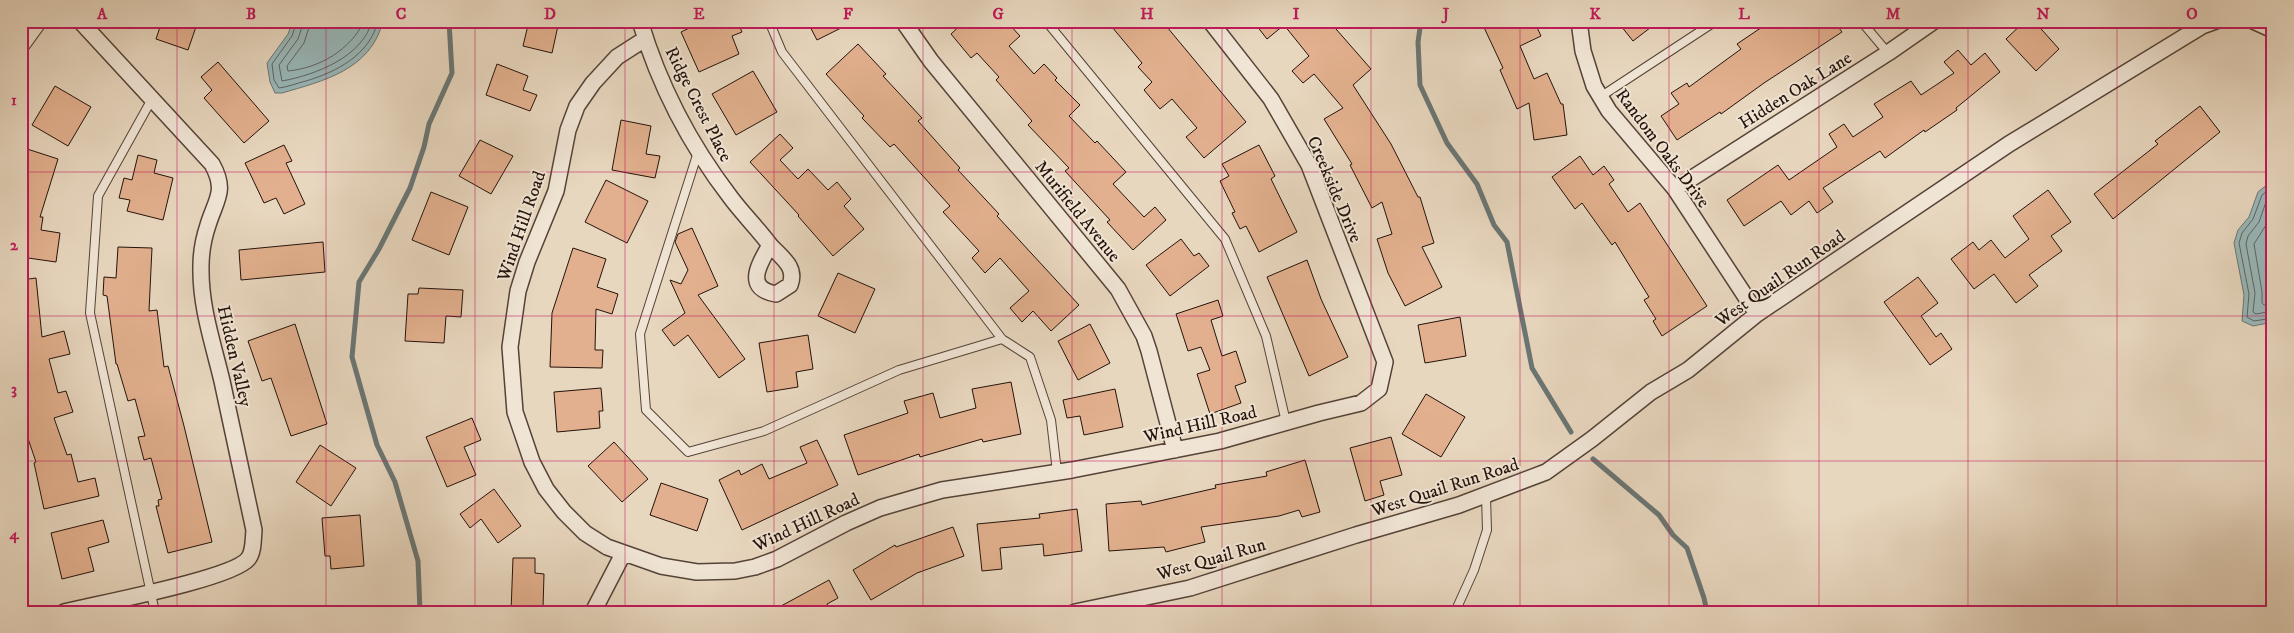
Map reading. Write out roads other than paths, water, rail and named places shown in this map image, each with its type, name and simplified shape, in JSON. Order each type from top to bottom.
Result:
[{"type":"street","points":[[21,43],[37,21]]},
{"type":"street","name":"Hidden Valley","points":[[64,612],[221,575],[248,560],[252,551],[254,530],[221,379],[204,312],[201,266],[208,225],[220,194],[219,177],[212,164],[80,21]]},
{"type":"street","name":"Ridge Crest Place","points":[[640,21],[655,67],[698,152],[732,200],[770,245]]},
{"type":"street","name":"Murifield Avenue","points":[[903,21],[931,61],[1118,289],[1144,336],[1175,450]]},
{"type":"street","name":"Creekside Drive","points":[[1210,21],[1271,99],[1309,166],[1385,362],[1379,389]]},
{"type":"street","name":"Random Oaks Drive","points":[[1579,21],[1583,51],[1594,86],[1600,97],[1609,111],[1675,189],[1757,314]]},
{"type":"street","name":"Hidden Oak Lane","points":[[1675,189],[1888,53],[1934,21]]},
{"type":"street","name":"West Quail Run Road","points":[[1356,535],[1486,496],[1546,472],[1592,439],[1651,392],[1688,370],[1757,314],[2009,144],[2202,26],[2216,21]]},
{"type":"street","points":[[2254,21],[2273,30]]},
{"type":"street","name":"Wind Hill Road","points":[[645,39],[617,57],[593,83],[578,106],[568,130],[556,191],[526,262],[518,292],[510,347],[515,412],[532,462],[546,488],[564,512],[585,533],[607,547],[662,566],[697,572],[735,571],[755,567],[777,559],[846,523],[880,508],[942,490],[1058,472],[1220,441],[1361,403],[1379,389]]},
{"type":"street","name":"West Quail Run","points":[[1076,612],[1190,588],[1356,535]]},
{"type":"street","points":[[593,612],[623,554]]},
{"type":"lane","points":[[769,21],[782,52],[1002,339],[1030,356],[1050,420],[1058,472]]},
{"type":"lane","points":[[1046,21],[1225,239],[1266,336],[1286,422]]},
{"type":"lane","points":[[1600,97],[1716,21]]},
{"type":"lane","points":[[1861,21],[1888,53]]},
{"type":"lane","points":[[152,99],[98,196],[90,313],[154,612]]},
{"type":"lane","points":[[698,152],[640,334],[646,410],[688,452],[764,431],[898,370],[1002,339]]},
{"type":"lane","points":[[1456,612],[1474,570],[1487,530],[1486,496]]},
{"type":"water","points":[[293,21],[383,21],[377,38],[357,62],[329,78],[282,93],[275,93],[270,82],[267,63],[288,34]]},
{"type":"water","points":[[2268,184],[2273,187],[2273,322],[2253,326],[2242,321],[2244,295],[2234,243],[2238,230],[2249,217],[2258,192]]},
{"type":"waterway","points":[[420,612],[418,561],[395,482],[377,445],[352,357],[359,282],[379,249],[410,188],[424,147],[429,124],[452,73],[449,21]]},
{"type":"waterway","points":[[1421,21],[1418,42],[1420,85],[1447,143],[1477,184],[1494,225],[1507,242],[1532,368],[1571,432]]},
{"type":"waterway","points":[[1593,459],[1659,515],[1673,535],[1687,548],[1707,612]]}]
